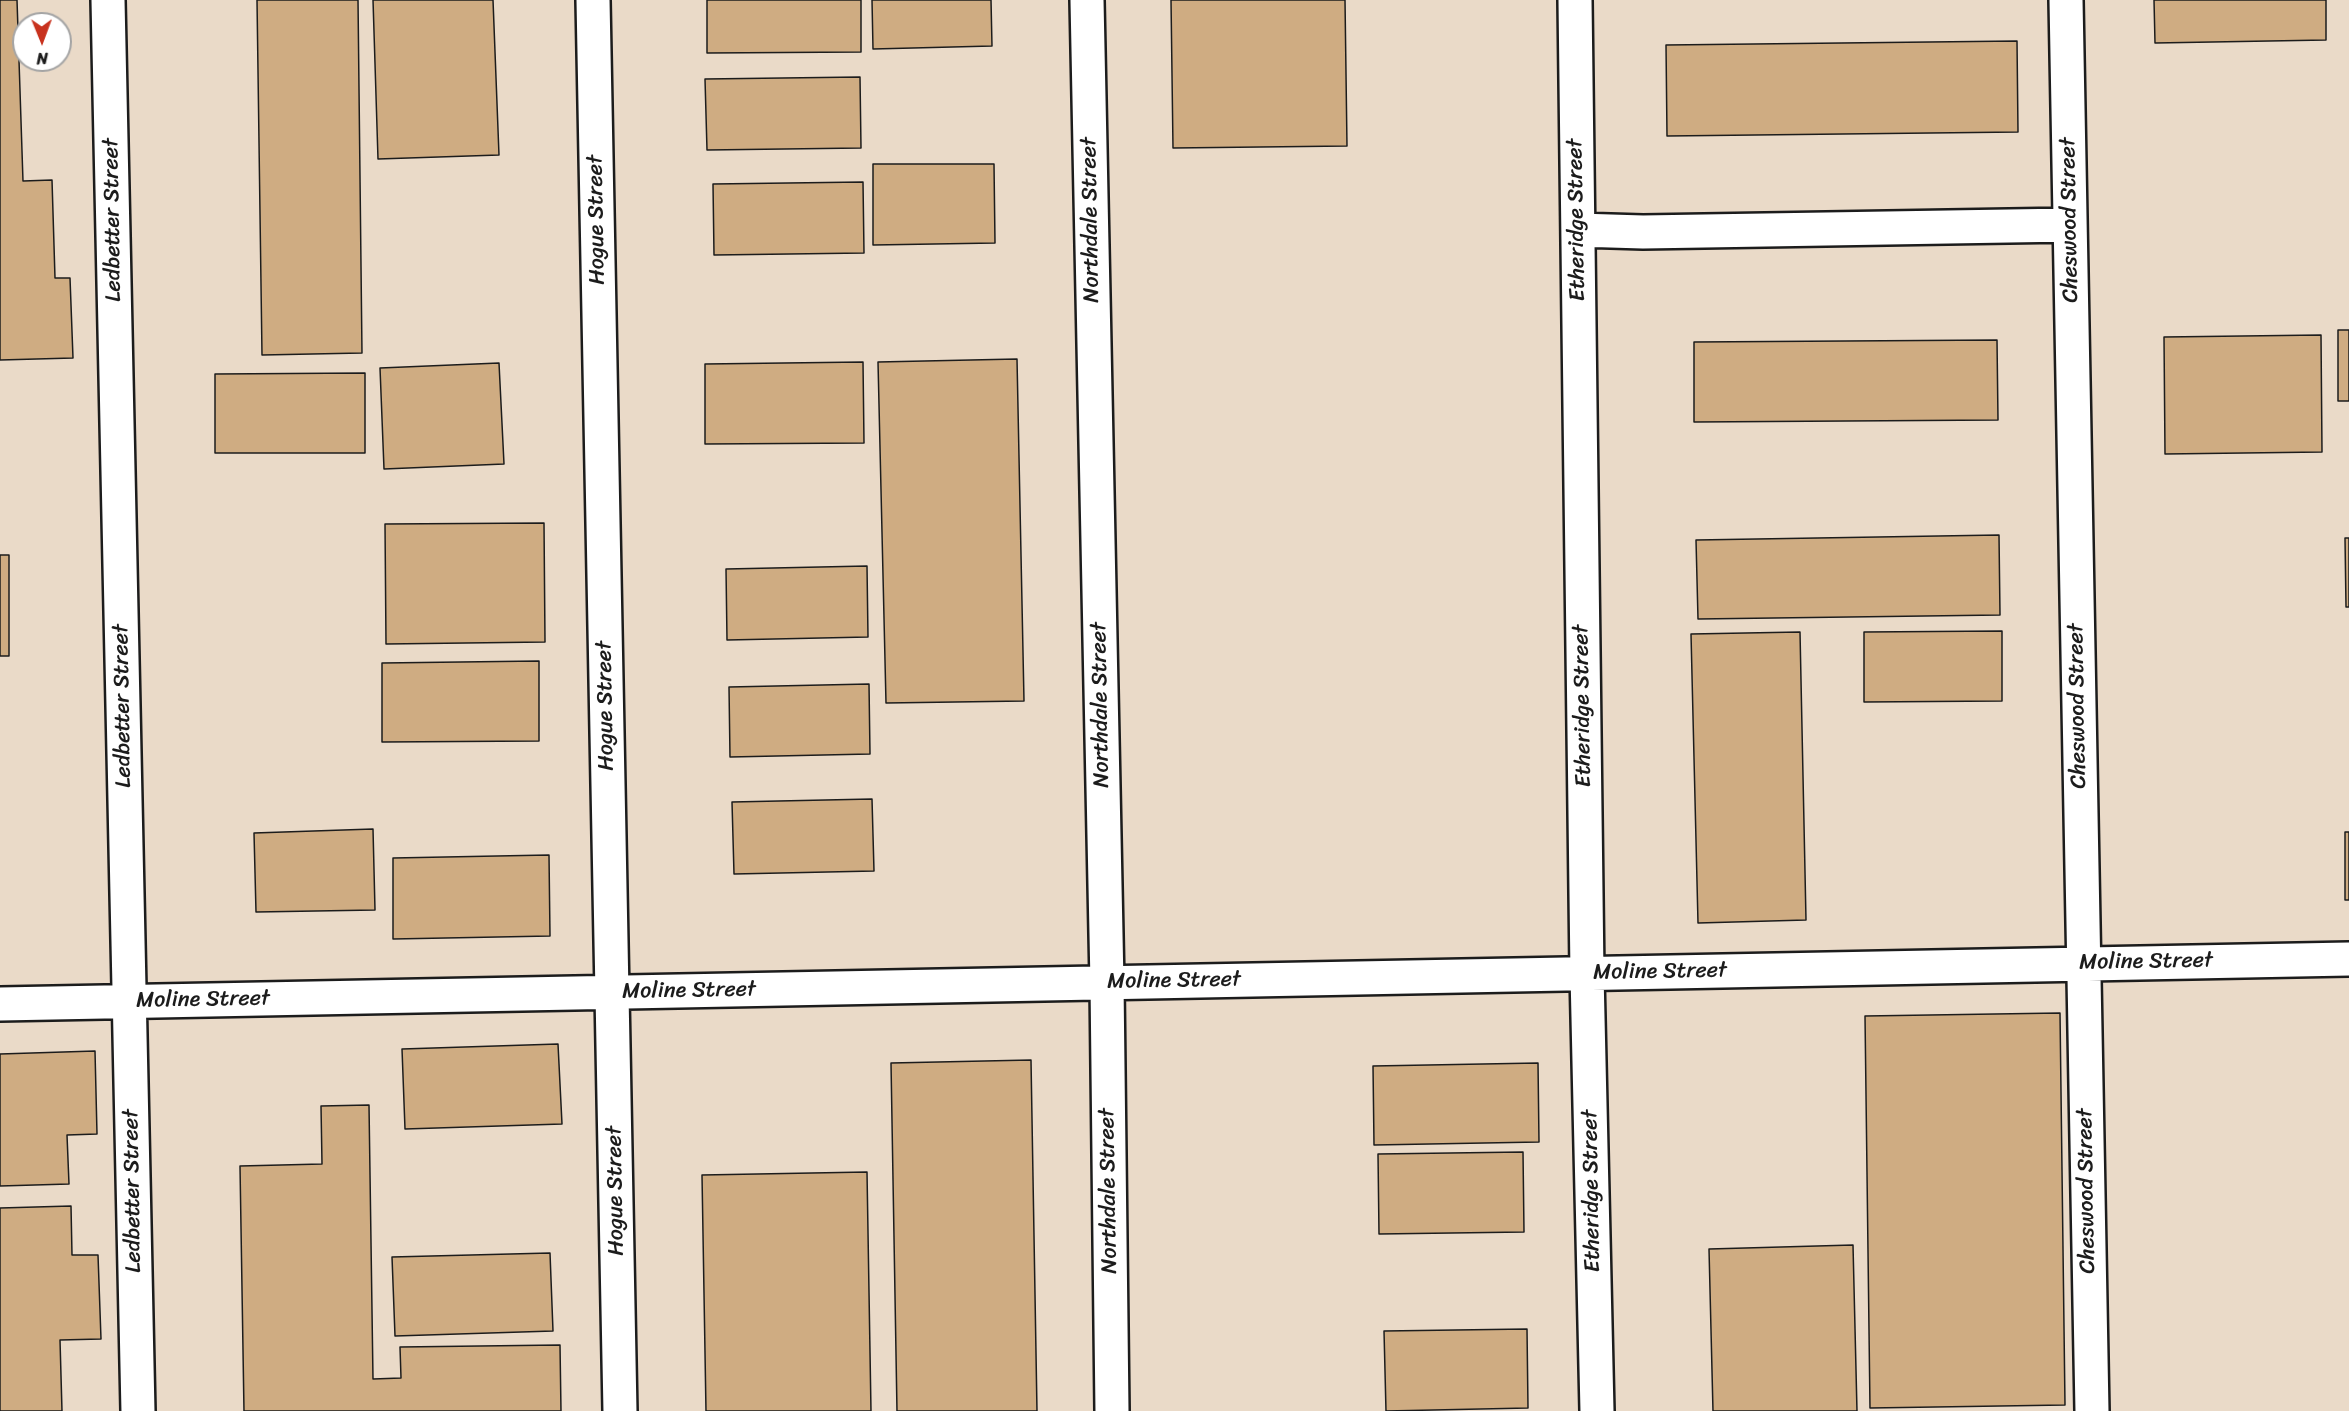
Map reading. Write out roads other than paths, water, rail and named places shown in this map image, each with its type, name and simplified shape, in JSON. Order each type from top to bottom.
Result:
[{"type":"street","name":"Ledbetter Street","points":[[108,0],[138,1411]]},
{"type":"street","name":"Hogue Street","points":[[593,0],[620,1411]]},
{"type":"street","name":"Northdale Street","points":[[1087,0],[1107,983],[1112,1411]]},
{"type":"street","name":"Etheridge Street","points":[[1575,0],[1587,974],[1597,1411]]},
{"type":"street","name":"Cheswood Street","points":[[2066,0],[2092,1411]]},
{"type":"street","points":[[1578,230],[1643,232],[2070,225]]},
{"type":"street","name":"Moline Street","points":[[0,1004],[2349,958]]}]
